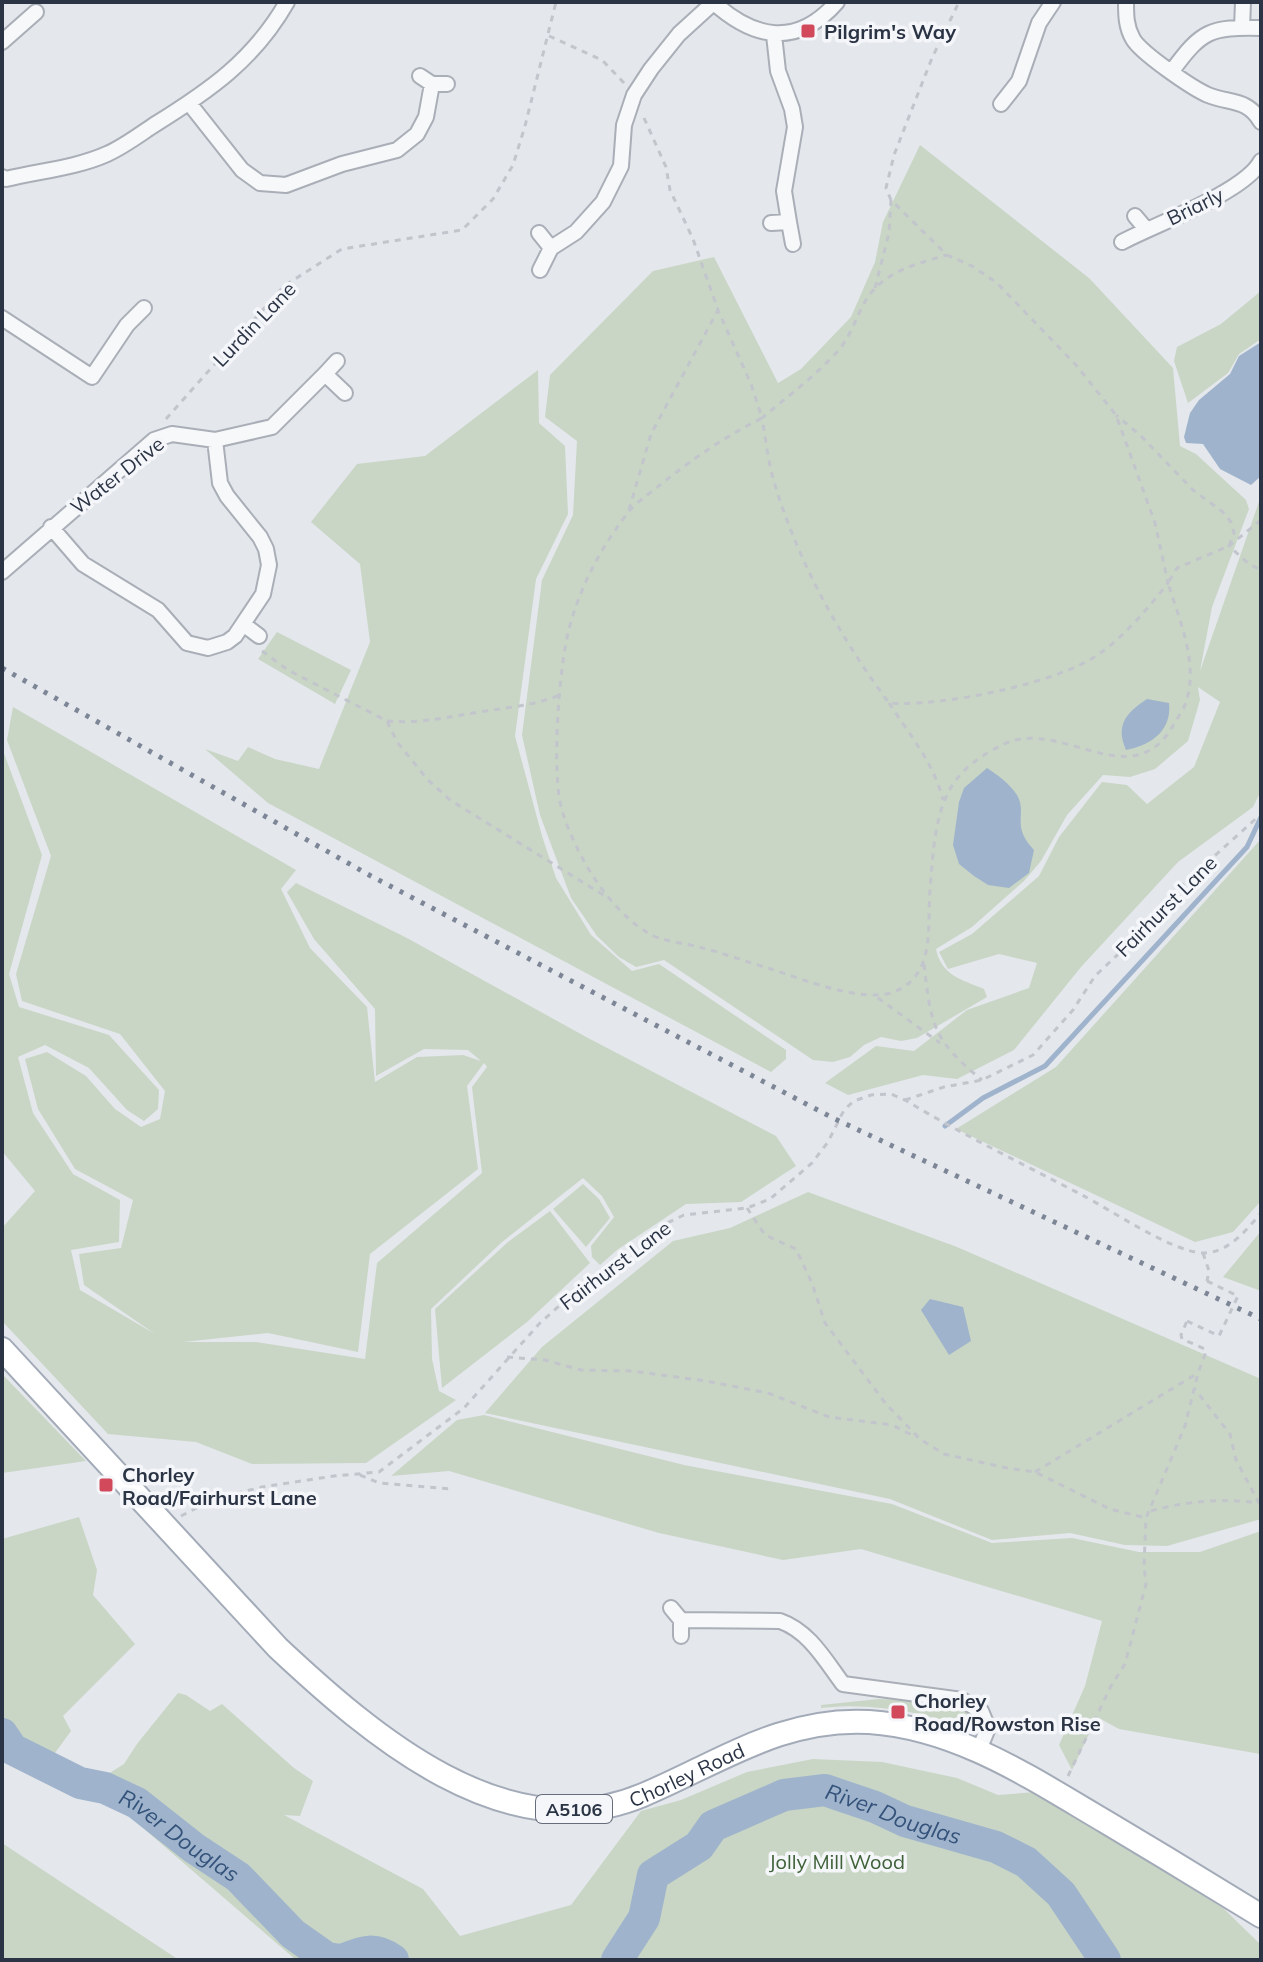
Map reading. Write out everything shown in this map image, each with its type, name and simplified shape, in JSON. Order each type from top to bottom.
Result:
[{"type":"main road","name":"Chorley Road","points":[[2,1349],[278,1648],[367,1726],[458,1783],[509,1804],[563,1809],[612,1805],[641,1796],[744,1746],[792,1729],[833,1721],[910,1726],[979,1750],[1058,1793],[1261,1916]]},
{"type":"street","points":[[3,183],[107,154],[189,103],[245,60],[272,29],[287,2]]},
{"type":"street","points":[[540,270],[551,248],[576,232],[603,202],[621,166],[624,125],[634,95],[679,34],[713,3],[739,22],[774,35],[801,30],[837,2]]},
{"type":"street","points":[[1001,104],[1019,81],[1039,23],[1053,2]]},
{"type":"street","points":[[1126,2],[1126,22],[1131,37],[1141,48],[1191,86],[1211,96],[1246,105],[1261,122]]},
{"type":"street","points":[[1242,28],[1243,2]]},
{"type":"street","points":[[2,42],[36,12]]},
{"type":"street","points":[[1172,71],[1186,51],[1206,34],[1261,28]]},
{"type":"street","points":[[774,35],[778,71],[795,127],[784,191],[793,244]]},
{"type":"street","points":[[189,103],[242,170],[260,183],[286,185],[342,164],[397,150],[417,134],[426,117],[433,81]]},
{"type":"street","name":"Briarly","points":[[1122,242],[1239,185],[1261,161]]},
{"type":"street","points":[[1135,216],[1146,229]]},
{"type":"street","points":[[771,223],[789,222]]},
{"type":"street","points":[[539,233],[551,248]]},
{"type":"street","points":[[2,318],[92,377],[127,325],[144,308]]},
{"type":"street","name":"Water Drive","points":[[2,572],[154,440],[172,434],[215,440],[272,427],[337,361]]},
{"type":"street","points":[[325,374],[345,393]]},
{"type":"street","points":[[51,527],[83,564],[158,610],[187,643],[198,647],[219,646],[235,636],[263,594],[269,565],[260,537],[220,483],[215,440]]},
{"type":"street","points":[[243,624],[259,636]]},
{"type":"street","points":[[671,1608],[681,1620],[681,1636]]},
{"type":"street","points":[[681,1620],[780,1621],[793,1626],[806,1636],[843,1684],[962,1700],[981,1711],[988,1728],[979,1750]]},
{"type":"path","name":"Lurdin Lane","points":[[154,440],[167,416],[284,286],[342,249],[462,230],[493,199],[513,165],[556,2]]},
{"type":"path","points":[[959,2],[932,58],[894,155],[886,188],[891,200],[934,245],[997,283],[1076,365],[1116,415],[1141,436],[1193,490],[1223,512],[1231,522],[1234,533],[1229,546]]},
{"type":"path","points":[[549,36],[602,60],[634,95],[666,167],[670,190],[693,239],[718,310],[751,384],[762,418],[774,482],[813,580],[862,666],[918,743],[939,782],[944,801]]},
{"type":"path","points":[[875,288],[889,233],[891,200]]},
{"type":"path","points":[[629,510],[697,457],[739,429],[762,418],[839,351],[875,288],[895,272],[947,255]]},
{"type":"path","points":[[606,897],[582,857],[561,808],[558,753],[560,695],[568,632],[582,590],[600,553],[629,510],[651,434],[718,310]]},
{"type":"path","points":[[877,997],[898,991],[915,977],[923,962],[929,942],[930,893],[937,831],[944,801],[956,780],[975,761],[1021,737],[1060,742],[1102,755],[1134,757],[1155,749],[1170,732],[1186,701],[1188,655],[1155,523],[1116,415]]},
{"type":"path","points":[[889,703],[909,705],[1010,688],[1057,674],[1097,655],[1142,615],[1177,568],[1229,546],[1261,520]]},
{"type":"path","points":[[1229,546],[1261,570]]},
{"type":"path","points":[[259,636],[262,652],[288,670],[387,721],[413,723],[450,719],[532,705],[560,695]]},
{"type":"path","points":[[387,721],[397,742],[428,780],[450,800],[606,897],[649,933],[796,978],[877,997],[943,1045],[982,1080]]},
{"type":"path","name":"Fairhurst Lane","points":[[164,1527],[214,1499],[296,1481],[379,1472],[464,1408],[507,1357],[580,1287],[627,1257],[667,1223],[684,1215],[747,1208],[770,1199],[812,1163],[828,1142],[844,1110],[854,1101],[871,1095],[891,1094],[905,1100],[944,1087],[982,1080],[1033,1055],[1073,1010],[1095,976],[1147,927],[1167,899],[1261,814]]},
{"type":"path","points":[[923,962],[929,1014],[943,1045]]},
{"type":"path","points":[[905,1100],[964,1135],[1179,1246],[1203,1253],[1229,1244],[1241,1236],[1261,1213]]},
{"type":"path","points":[[747,1208],[765,1235],[796,1249],[812,1283],[825,1323],[886,1404],[920,1439]]},
{"type":"path","points":[[1058,1793],[1125,1664],[1146,1584],[1146,1518],[1185,1426],[1206,1352],[1182,1339],[1181,1335],[1187,1321],[1219,1336],[1238,1296],[1207,1281],[1209,1271],[1203,1253]]},
{"type":"path","points":[[507,1357],[545,1360],[581,1370],[632,1371],[706,1381],[768,1393],[829,1417],[892,1425],[944,1454],[1035,1472],[1110,1509],[1146,1518]]},
{"type":"path","points":[[1035,1472],[1198,1373]]},
{"type":"path","points":[[1194,1388],[1230,1434],[1236,1460],[1260,1506]]},
{"type":"path","points":[[356,1474],[379,1483],[451,1489]]},
{"type":"path","points":[[1149,1511],[1173,1504],[1235,1500],[1260,1506]]},
{"type":"green space","points":[[920,145],[1089,278],[1173,368],[1180,446],[1196,454],[1246,500],[1249,509],[1212,607],[1200,671],[1261,496],[1261,791],[1253,807],[1178,862],[1081,967],[1014,1050],[957,1079],[923,1075],[848,1095],[825,1083],[876,1046],[914,1051],[967,1010],[1029,988],[1037,963],[999,954],[948,969],[939,952],[972,934],[1039,876],[1059,837],[1102,782],[1127,785],[1147,804],[1194,767],[1220,702],[1198,687],[1200,700],[1188,741],[1155,769],[1130,777],[1103,775],[1067,815],[1041,861],[1024,881],[972,927],[936,949],[948,971],[984,989],[987,997],[917,1038],[901,1041],[881,1037],[864,1045],[850,1057],[833,1062],[813,1060],[664,960],[636,967],[619,957],[597,936],[571,898],[540,815],[522,735],[542,580],[573,515],[577,441],[545,417],[550,375],[653,271],[714,257],[778,383],[801,369],[851,317],[875,262],[883,222]]},
{"type":"green space","points":[[1261,291],[1261,339],[1239,354],[1228,373],[1188,403],[1174,361],[1177,347],[1221,324]]},
{"type":"green space","points":[[538,370],[539,423],[565,446],[568,514],[536,579],[515,736],[542,836],[556,878],[591,935],[632,971],[659,964],[786,1050],[786,1059],[771,1072],[268,803],[205,749],[238,761],[248,747],[275,759],[319,769],[370,642],[360,564],[311,522],[357,464],[425,456]]},
{"type":"green space","points":[[277,632],[351,670],[335,704],[258,659]]},
{"type":"green space","points":[[13,707],[296,870],[281,889],[310,948],[367,1007],[375,1082],[417,1057],[463,1055],[481,1061],[468,1050],[424,1049],[376,1076],[375,1009],[314,939],[287,892],[296,883],[407,938],[588,1038],[776,1136],[796,1166],[741,1202],[686,1204],[600,1265],[592,1257],[591,1246],[614,1217],[602,1196],[583,1178],[502,1242],[431,1309],[432,1359],[439,1391],[456,1400],[366,1463],[252,1464],[196,1442],[108,1434],[2,1321],[2,1228],[35,1191],[2,1151],[2,748],[42,855],[9,974],[19,1007],[109,1035],[159,1090],[158,1109],[144,1121],[127,1110],[89,1068],[45,1045],[18,1057],[33,1113],[73,1174],[120,1200],[119,1242],[71,1250],[80,1290],[155,1334],[84,1285],[79,1254],[121,1248],[133,1200],[75,1169],[38,1109],[25,1059],[47,1052],[86,1076],[115,1109],[141,1127],[160,1119],[165,1091],[120,1034],[22,1001],[16,974],[51,856],[7,740]],"holes":[[[484,1063],[487,1067],[472,1087],[482,1173],[377,1263],[365,1359],[256,1342],[183,1342],[268,1333],[358,1352],[370,1254],[478,1169],[467,1086]]]},
{"type":"green space","points":[[1261,839],[1261,1201],[1233,1232],[1195,1242],[956,1129],[1056,1067]]},
{"type":"green space","points":[[583,1184],[599,1199],[610,1218],[586,1247],[553,1209]]},
{"type":"green space","points":[[808,1192],[957,1247],[1261,1379],[1261,1519],[1167,1546],[1125,1545],[1070,1533],[992,1540],[890,1499],[485,1413],[542,1347],[673,1241],[730,1228]]},
{"type":"green space","points":[[550,1211],[590,1263],[527,1322],[442,1388],[435,1309],[508,1242]]},
{"type":"green space","points":[[1261,1231],[1261,1291],[1223,1277]]},
{"type":"green space","points":[[2,1374],[86,1461],[2,1473]]},
{"type":"green space","points":[[484,1415],[684,1465],[892,1504],[992,1543],[1072,1538],[1139,1552],[1200,1552],[1261,1531],[1260,1754],[1119,1729],[1097,1717],[1072,1770],[1059,1745],[1085,1686],[1102,1621],[861,1549],[783,1560],[659,1533],[449,1471],[391,1476],[457,1420]]},
{"type":"green space","points":[[79,1517],[97,1570],[93,1595],[135,1644],[63,1716],[71,1731],[52,1757],[5,1730],[2,1719],[2,1539]]},
{"type":"green space","name":"Jolly Mill Wood","points":[[178,1693],[210,1711],[222,1704],[313,1781],[300,1816],[284,1815],[423,1889],[460,1936],[571,1905],[641,1811],[681,1800],[747,1772],[813,1759],[882,1762],[957,1778],[998,1795],[1036,1792],[1223,1908],[1261,1945],[1261,1960],[296,1960],[92,1784],[124,1764]]},
{"type":"green space","points":[[879,1699],[925,1701],[958,1708],[969,1713],[974,1725],[970,1729],[915,1713],[878,1708],[821,1708],[821,1705]]},
{"type":"green space","points":[[2,1843],[179,1960],[2,1960]]},
{"type":"water","points":[[1261,342],[1261,476],[1251,485],[1220,469],[1203,444],[1186,443],[1184,437],[1190,413],[1199,400],[1230,374],[1239,356]]},
{"type":"water","points":[[1147,699],[1169,703],[1167,721],[1151,740],[1126,750],[1122,733],[1124,720]]},
{"type":"water","points":[[987,768],[1004,780],[1017,795],[1023,834],[1034,850],[1029,873],[1009,888],[988,885],[974,876],[959,864],[953,845],[964,788]]},
{"type":"water","points":[[930,1299],[963,1307],[971,1341],[949,1355],[921,1310]]},
{"type":"waterway","points":[[945,1126],[983,1098],[1045,1066],[1247,847],[1261,817]]},
{"type":"waterway","name":"River Douglas","points":[[2,1734],[12,1749],[80,1783],[105,1788],[137,1803],[194,1848],[238,1877],[293,1934],[327,1958],[341,1960]]},
{"type":"waterway","name":"River Douglas","points":[[617,1960],[644,1918],[653,1875],[699,1846],[713,1826],[784,1795],[825,1790],[905,1821],[996,1847],[1026,1862],[1061,1894],[1105,1960]]},
{"type":"waterway","name":"River Douglas","points":[[342,1960],[374,1952],[393,1960]]},
{"type":"railway","points":[[2,668],[371,876],[833,1118],[1261,1319]]},
{"type":"place","name":"Pilgrim's Way","points":[[808,31]]},
{"type":"place","name":"Chorley Road/Fairhurst Lane","points":[[106,1485]]},
{"type":"place","name":"Chorley Road/Rowston Rise","points":[[898,1712]]}]
